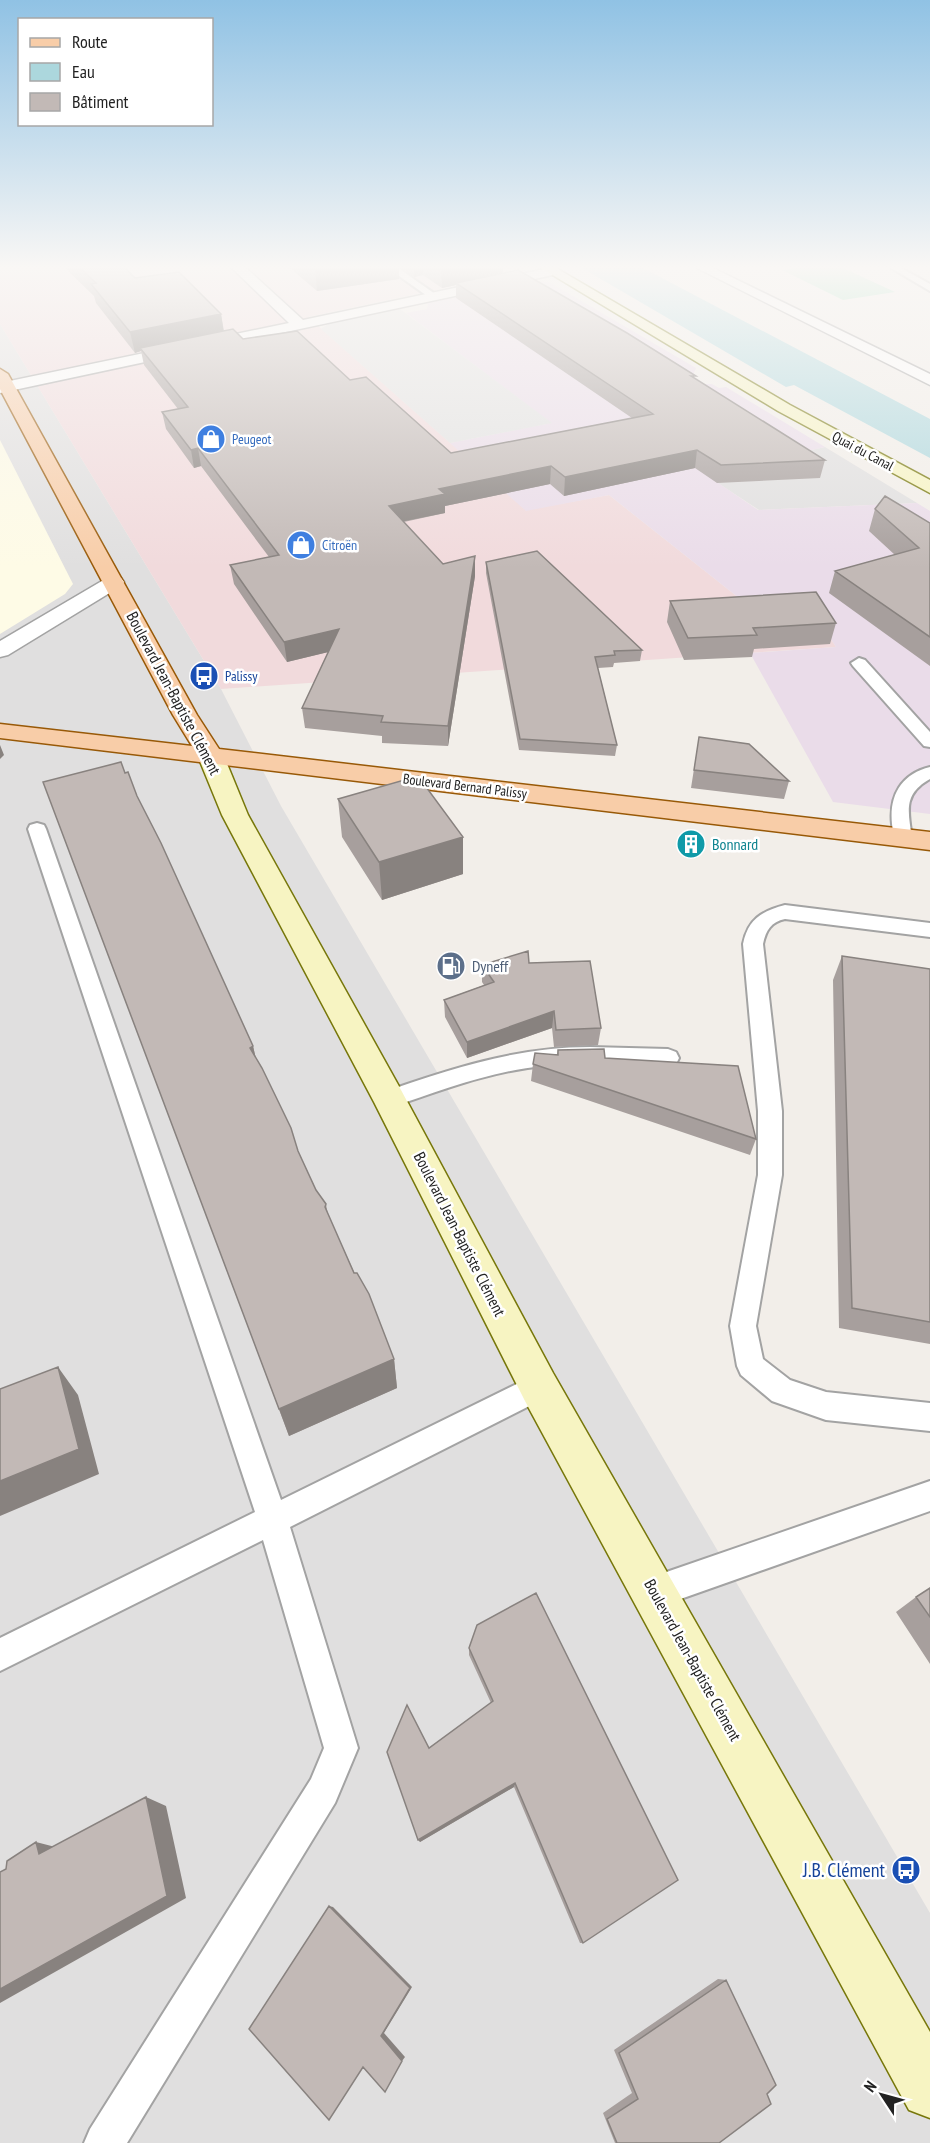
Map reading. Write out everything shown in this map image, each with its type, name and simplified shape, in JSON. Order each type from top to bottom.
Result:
[{"type":"main road","name":"Boulevard Jean-Baptiste Clément","points":[[2,383],[114,582],[185,715],[210,754]]},
{"type":"main road","name":"Boulevard Bernard Palissy","points":[[0,731],[210,754],[930,841]]},
{"type":"street","points":[[2,383],[77,368]]},
{"type":"street","name":"Quai du Canal","points":[[716,368],[784,408],[930,487]]},
{"type":"street","points":[[906,368],[930,380]]},
{"type":"street","points":[[0,650],[114,582]]},
{"type":"street","name":"Boulevard Jean-Baptiste Clément","points":[[210,754],[235,815],[389,1099],[539,1388],[655,1592],[930,2089]]},
{"type":"lane","points":[[859,663],[930,742]]},
{"type":"lane","points":[[903,838],[899,809],[902,791],[912,781],[930,772]]},
{"type":"lane","points":[[37,829],[273,1521],[341,1748],[323,1791],[104,2143]]},
{"type":"lane","points":[[930,930],[785,912],[772,915],[761,923],[755,933],[753,944],[755,974],[770,1111],[770,1175],[743,1326],[751,1366],[782,1391],[826,1406],[930,1418]]},
{"type":"lane","points":[[389,1099],[460,1073],[545,1057],[581,1055],[668,1058]]},
{"type":"lane","points":[[0,1655],[539,1388]]},
{"type":"lane","points":[[655,1592],[930,1496]]},
{"type":"shaded area","points":[[0,368],[27,368],[221,689],[281,806],[930,1913],[930,2143],[0,2143]]},
{"type":"shaded area","points":[[27,368],[366,368],[526,510],[609,495],[744,602],[805,599],[836,647],[221,689]]},
{"type":"shaded area","points":[[365,368],[479,368],[552,423],[450,443]]},
{"type":"shaded area","points":[[479,368],[696,368],[692,377],[704,384],[712,384],[719,388],[726,387],[825,447],[705,474],[758,510],[917,503],[930,511],[930,814],[833,802],[750,653],[836,647],[805,599],[744,602],[609,495],[526,511],[450,443],[551,423]]},
{"type":"shaded area","points":[[0,440],[73,584],[65,594],[0,634]]},
{"type":"shaded area","points":[[825,447],[917,503],[759,510],[704,474]]},
{"type":"water","points":[[753,368],[833,368],[930,419],[930,458],[794,385],[786,387]]},
{"type":"building","points":[[156,368],[337,368],[350,380],[366,377],[451,453],[653,414],[584,368],[683,368],[696,376],[691,376],[825,460],[721,465],[697,450],[565,477],[551,466],[439,489],[445,494],[389,506],[443,564],[475,556],[448,726],[381,722],[383,716],[302,708],[339,629],[284,642],[230,565],[279,555],[198,448],[191,450],[162,412],[188,407]]},
{"type":"building","points":[[885,496],[930,523],[930,637],[835,571],[919,548],[875,509]]},
{"type":"building","points":[[537,551],[642,650],[614,651],[615,655],[595,657],[617,745],[520,739],[486,562]]},
{"type":"building","points":[[816,592],[836,623],[753,628],[757,635],[688,638],[670,601]]},
{"type":"building","points":[[699,737],[749,744],[789,781],[694,770]]},
{"type":"building","points":[[121,762],[125,773],[128,772],[137,796],[161,843],[253,1046],[250,1048],[291,1128],[298,1151],[316,1190],[326,1204],[325,1207],[354,1273],[357,1273],[369,1294],[394,1359],[279,1409],[43,782]]},
{"type":"building","points":[[418,776],[463,837],[379,862],[338,799]]},
{"type":"building","points":[[528,951],[529,963],[590,961],[601,1028],[556,1030],[554,1011],[467,1042],[444,1000],[494,982],[482,965]]},
{"type":"building","points":[[842,956],[930,969],[930,1322],[852,1308]]},
{"type":"building","points":[[604,1049],[605,1058],[738,1066],[756,1139],[533,1064],[535,1053],[558,1055],[558,1050]]},
{"type":"building","points":[[58,1367],[79,1449],[0,1481],[0,1389]]},
{"type":"building","points":[[930,1588],[930,1617],[916,1597]]},
{"type":"building","points":[[536,1593],[678,1880],[583,1943],[515,1783],[418,1840],[387,1752],[407,1705],[429,1748],[493,1701],[469,1648],[477,1625]]},
{"type":"building","points":[[146,1797],[167,1896],[0,1989],[0,1872],[6,1869],[7,1861],[36,1842],[39,1854]]},
{"type":"building","points":[[329,1906],[410,1988],[381,2036],[402,2061],[385,2092],[363,2067],[329,2120],[249,2029]]},
{"type":"building","points":[[726,1980],[776,2085],[767,2094],[771,2104],[719,2143],[617,2143],[607,2119],[638,2099],[619,2053]]},
{"type":"place","name":"Peugeot","points":[[211,439]]},
{"type":"place","name":"Citroën","points":[[301,545]]},
{"type":"place","name":"Palissy","points":[[204,676]]},
{"type":"place","name":"Bonnard","points":[[691,844]]},
{"type":"place","name":"Dyneff","points":[[451,966]]},
{"type":"place","name":"J.B. Clément","points":[[906,1870]]}]
